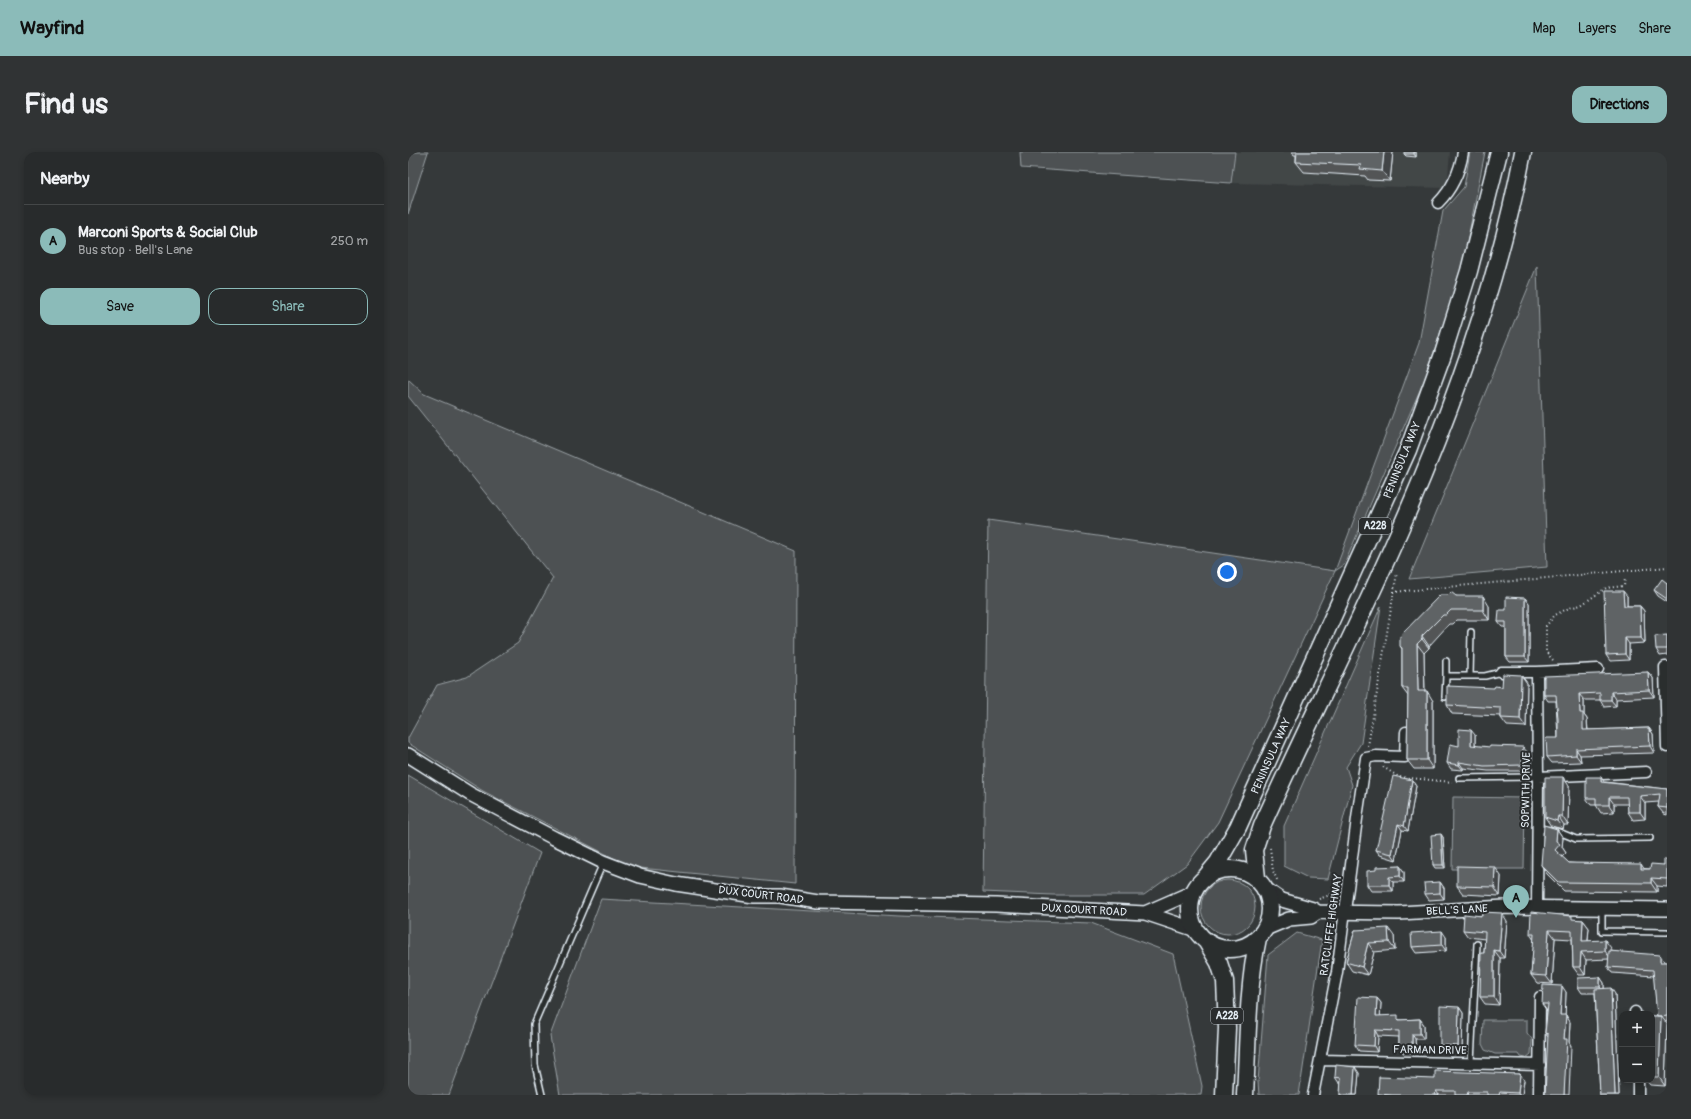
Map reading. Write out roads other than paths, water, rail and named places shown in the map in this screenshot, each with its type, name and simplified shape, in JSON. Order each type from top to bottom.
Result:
[{"type":"main road","name":"PENINSULA WAY","points":[[1198,886],[1218,862],[1238,827],[1408,450],[1443,354],[1469,271],[1499,152]]},
{"type":"main road","name":"PENINSULA WAY","points":[[1260,882],[1254,850],[1262,826],[1402,526],[1465,366],[1492,279],[1518,179],[1523,152]]},
{"type":"main road","points":[[1232,869],[1244,872],[1260,882],[1268,898],[1270,910],[1262,933],[1240,948],[1227,949],[1201,936],[1190,915],[1190,903],[1198,886],[1220,870],[1232,869]]},
{"type":"main road","name":"A228","points":[[1245,1095],[1254,960],[1262,933]]},
{"type":"main road","name":"A228","points":[[1201,936],[1219,963],[1225,981],[1227,1028],[1224,1095]]},
{"type":"street","points":[[1438,203],[1447,194],[1454,180],[1463,152]]},
{"type":"street","points":[[1667,667],[1665,667],[1667,747]]},
{"type":"street","points":[[1502,672],[1598,669]]},
{"type":"street","name":"SOPWITH DRIVE","points":[[1537,672],[1537,908]]},
{"type":"street","name":"RATCLIFFE HIGHWAY","points":[[1313,1095],[1337,972],[1366,758],[1376,756],[1405,757],[1406,732]]},
{"type":"street","name":"DUX COURT ROAD","points":[[408,755],[470,794],[603,862],[640,876],[676,884],[754,896],[780,896],[811,901],[996,905],[1145,913],[1201,936]]},
{"type":"street","points":[[1538,777],[1646,772]]},
{"type":"street","name":"BELL'S LANE","points":[[1260,882],[1282,900],[1313,909],[1316,905]]},
{"type":"street","name":"DUX COURT ROAD","points":[[1145,913],[1198,886]]},
{"type":"street","name":"BELL'S LANE","points":[[1316,905],[1344,913],[1537,908],[1667,909]]},
{"type":"street","name":"BELL'S LANE","points":[[1262,933],[1289,919],[1311,917],[1316,905]]},
{"type":"street","points":[[1539,1095],[1540,997]]},
{"type":"street","name":"FARMAN DRIVE","points":[[1321,1060],[1471,1062],[1540,1065]]},
{"type":"street","points":[[1638,1083],[1638,1095]]},
{"type":"lane","points":[[1470,676],[1471,632]]},
{"type":"lane","points":[[1445,697],[1446,661]]},
{"type":"lane","points":[[1446,676],[1485,676],[1502,672]]},
{"type":"lane","points":[[1459,778],[1538,777]]},
{"type":"lane","points":[[1537,829],[1554,830],[1576,839],[1650,838]]},
{"type":"lane","points":[[542,1095],[535,1065],[534,1024],[603,862]]},
{"type":"lane","points":[[1602,908],[1602,931],[1667,932]]},
{"type":"lane","points":[[1471,1062],[1477,944]]},
{"type":"place","name":"Marconi Sports & Social Club","points":[[1516,918]]}]
